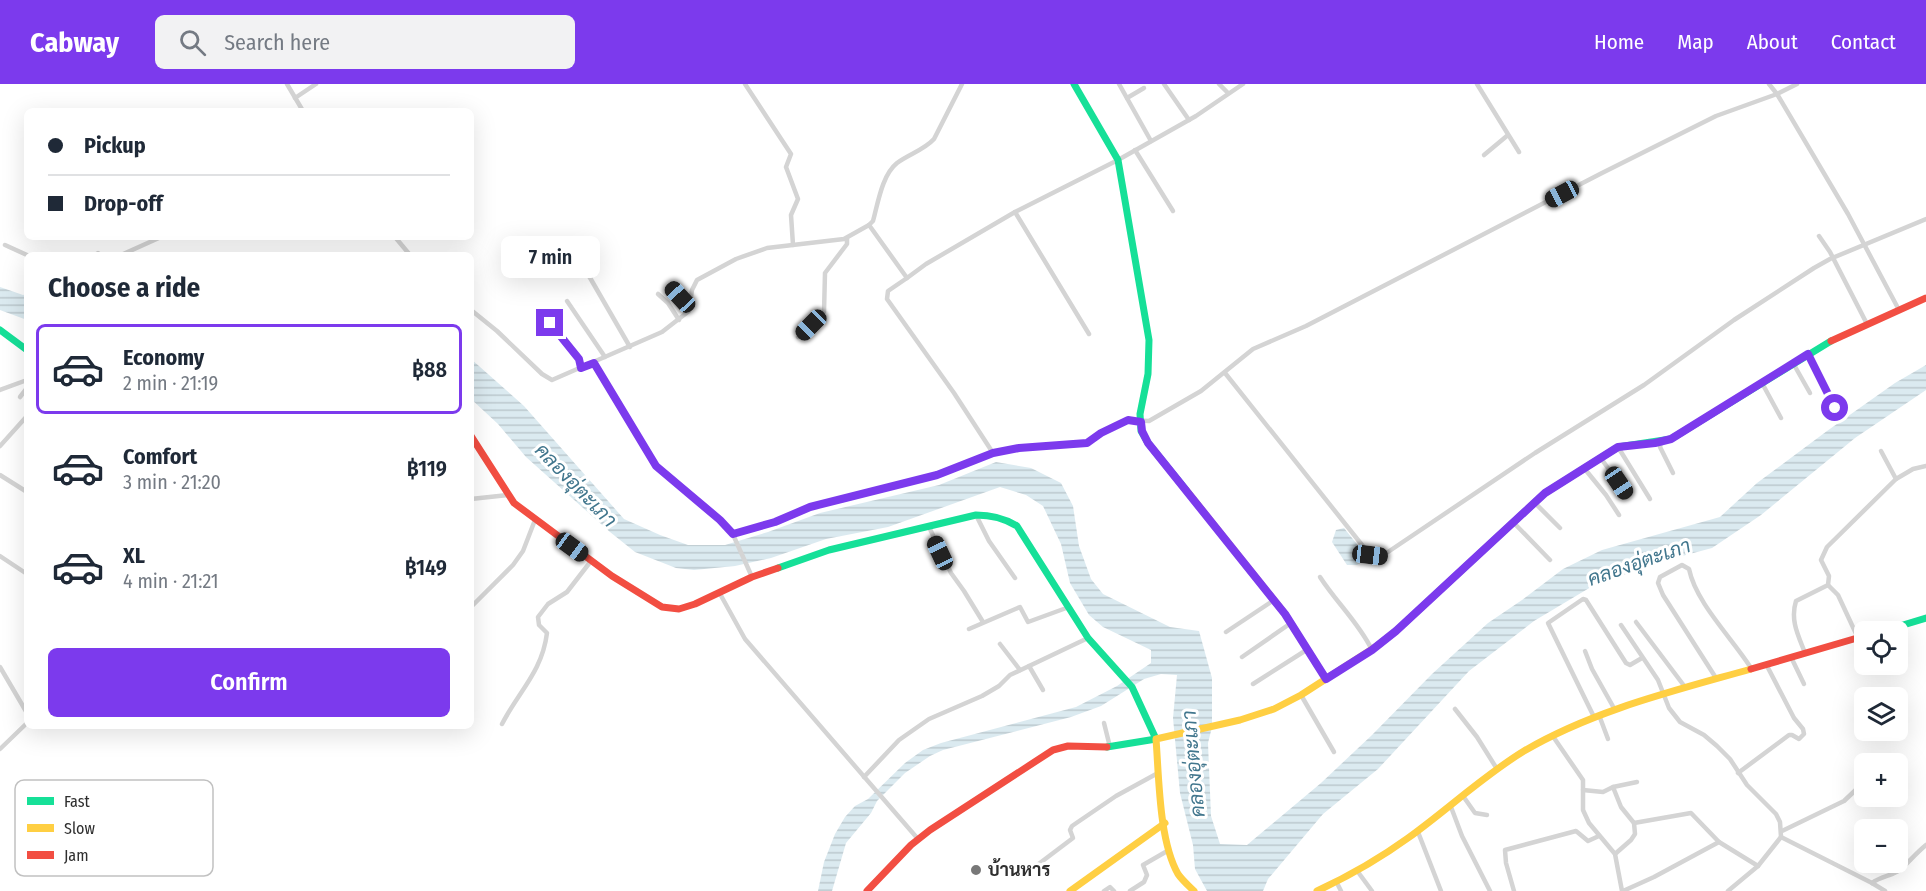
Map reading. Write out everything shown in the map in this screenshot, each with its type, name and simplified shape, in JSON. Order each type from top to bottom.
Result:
[{"type":"street","points":[[286,84],[301,108]]},
{"type":"street","points":[[295,98],[316,84]]},
{"type":"street","points":[[745,84],[791,154],[786,167],[798,199],[790,215],[793,244]]},
{"type":"street","points":[[474,312],[497,330],[542,374],[552,380],[630,347],[662,332],[679,320],[688,311],[692,290],[697,280],[736,259],[767,248],[848,238],[869,225],[888,173],[897,164],[934,139],[962,84]]},
{"type":"street","points":[[1074,84],[1118,160],[1149,340],[1149,374],[1140,414],[1142,431],[1148,443],[1274,600],[1326,679]]},
{"type":"street","points":[[1119,84],[1151,141]]},
{"type":"street","points":[[1164,84],[1189,120]]},
{"type":"street","points":[[1219,84],[1228,93]]},
{"type":"street","points":[[993,453],[954,393],[887,299],[888,291],[926,264],[1015,212],[1118,160],[1189,120],[1243,84]]},
{"type":"street","points":[[1477,84],[1519,152]]},
{"type":"street","points":[[1768,84],[1777,94],[1865,245],[1899,310]]},
{"type":"street","points":[[733,535],[775,522],[810,507],[937,475],[993,453],[1019,448],[1087,443],[1101,433],[1128,420],[1149,422],[1201,391],[1258,347],[1306,326],[1706,121],[1797,84]]},
{"type":"street","points":[[1127,98],[1144,88]]},
{"type":"street","points":[[1484,155],[1508,135]]},
{"type":"street","points":[[1135,150],[1173,211]]},
{"type":"street","points":[[1015,212],[1089,334]]},
{"type":"street","points":[[1225,373],[1370,555],[1382,556],[1535,453],[1644,385],[1734,320],[1814,268],[1926,219]]},
{"type":"street","points":[[869,225],[907,278]]},
{"type":"street","points":[[1819,236],[1867,324]]},
{"type":"street","points":[[798,337],[824,312],[825,273],[848,244],[848,238]]},
{"type":"street","points":[[128,252],[154,240]]},
{"type":"street","points":[[398,240],[408,252]]},
{"type":"street","points":[[5,245],[24,254]]},
{"type":"street","points":[[589,276],[630,347]]},
{"type":"street","points":[[670,286],[689,307]]},
{"type":"street","points":[[658,294],[668,303],[679,320]]},
{"type":"street","points":[[867,891],[918,839],[1053,750],[1068,746],[1110,747],[1212,727],[1274,709],[1301,695],[1372,650],[1410,620],[1534,502],[1600,457],[1618,447],[1661,442],[1680,433],[1834,339],[1926,298]]},
{"type":"street","points":[[567,302],[605,357]]},
{"type":"street","points":[[550,323],[579,359],[581,368]]},
{"type":"street","points":[[0,330],[24,348]]},
{"type":"street","points":[[1808,354],[1834,404],[1834,412]]},
{"type":"street","points":[[594,363],[656,466],[720,520],[733,535],[750,573]]},
{"type":"street","points":[[1793,363],[1810,393]]},
{"type":"street","points":[[0,390],[24,381]]},
{"type":"street","points":[[1762,383],[1781,418]]},
{"type":"street","points":[[20,397],[24,392]]},
{"type":"street","points":[[0,446],[24,419]]},
{"type":"street","points":[[474,441],[514,503],[591,561],[662,607],[679,609],[695,604],[750,573],[829,550],[976,515],[994,515],[1005,518],[1017,526],[1088,638],[1132,687],[1156,739],[1158,773],[1169,850],[1179,874],[1194,891]]},
{"type":"street","points":[[1661,442],[1660,447],[1674,473]]},
{"type":"street","points":[[1618,447],[1650,499]]},
{"type":"street","points":[[1881,451],[1896,479]]},
{"type":"street","points":[[1600,457],[1628,496]]},
{"type":"street","points":[[1828,585],[1829,576],[1821,560],[1827,547],[1896,479],[1913,469],[1926,466]]},
{"type":"street","points":[[1584,468],[1619,515]]},
{"type":"street","points":[[0,475],[24,490]]},
{"type":"street","points":[[474,499],[508,495]]},
{"type":"street","points":[[1534,502],[1560,528]]},
{"type":"street","points":[[976,515],[989,541],[1015,578]]},
{"type":"street","points":[[474,604],[513,565],[523,551],[535,520]]},
{"type":"street","points":[[1513,522],[1550,560]]},
{"type":"street","points":[[929,528],[951,573],[983,622]]},
{"type":"street","points":[[0,556],[24,572]]},
{"type":"street","points":[[502,724],[534,675],[540,659],[547,633],[539,626],[538,617],[548,604],[567,592],[591,561]]},
{"type":"street","points":[[1716,678],[1663,595],[1658,583],[1660,577],[1682,565],[1689,568],[1692,582],[1751,668]]},
{"type":"street","points":[[1320,577],[1357,625],[1372,650]]},
{"type":"street","points":[[1828,585],[1838,595],[1854,624]]},
{"type":"street","points":[[1805,653],[1794,624],[1794,605],[1796,601],[1828,585]]},
{"type":"street","points":[[719,592],[745,639],[918,839]]},
{"type":"street","points":[[1608,739],[1548,623],[1583,599],[1586,600],[1626,663],[1630,665],[1642,658]]},
{"type":"street","points":[[1226,632],[1274,600]]},
{"type":"street","points":[[969,629],[1020,607],[1028,622],[1069,607]]},
{"type":"street","points":[[1908,623],[1926,618]]},
{"type":"street","points":[[1636,622],[1685,687]]},
{"type":"street","points":[[1242,657],[1291,623]]},
{"type":"street","points":[[1622,625],[1658,680],[1669,708],[1680,722],[1704,735],[1730,759],[1747,785],[1776,814],[1781,834],[1884,891]]},
{"type":"street","points":[[864,777],[899,740],[929,719],[982,696],[1020,670],[1088,638]]},
{"type":"street","points":[[1317,891],[1358,872],[1418,832],[1497,769],[1552,735],[1596,716],[1685,687],[1854,639]]},
{"type":"street","points":[[1000,644],[1020,670]]},
{"type":"street","points":[[1253,684],[1308,649]]},
{"type":"street","points":[[1585,651],[1592,669],[1615,710]]},
{"type":"street","points":[[1790,657],[1804,684]]},
{"type":"street","points":[[1738,773],[1789,735],[1799,739],[1804,734],[1766,664]]},
{"type":"street","points":[[1029,666],[1043,690]]},
{"type":"street","points":[[0,667],[24,709]]},
{"type":"street","points":[[1301,695],[1334,752]]},
{"type":"street","points":[[1455,709],[1484,746],[1497,769]]},
{"type":"street","points":[[1104,723],[1110,747]]},
{"type":"street","points":[[0,749],[24,726]]},
{"type":"street","points":[[1552,735],[1583,780],[1582,810],[1589,823],[1615,854],[1623,891],[1719,842]]},
{"type":"street","points":[[1028,872],[1073,838],[1070,830],[1072,826],[1116,796],[1158,773]]},
{"type":"street","points":[[1583,790],[1602,792],[1613,786],[1637,782]]},
{"type":"street","points":[[1613,786],[1621,807],[1634,823],[1634,837],[1615,854]]},
{"type":"street","points":[[1728,891],[1758,866],[1781,834],[1844,801],[1854,792]]},
{"type":"street","points":[[1463,796],[1475,813],[1487,815]]},
{"type":"street","points":[[1451,807],[1462,836],[1490,891]]},
{"type":"street","points":[[1634,823],[1691,813],[1719,842],[1758,866]]},
{"type":"street","points":[[1070,891],[1165,823]]},
{"type":"street","points":[[1514,891],[1506,863],[1505,850],[1576,831],[1588,841],[1599,836]]},
{"type":"street","points":[[1418,832],[1441,891]]},
{"type":"street","points":[[1872,883],[1899,871],[1914,854],[1926,846]]},
{"type":"street","points":[[1130,891],[1144,882],[1148,875],[1143,865],[1169,850]]},
{"type":"street","points":[[1358,872],[1372,891]]},
{"type":"street","points":[[1337,883],[1341,891]]},
{"type":"street","points":[[1104,891],[1110,887],[1114,891]]},
{"type":"water","points":[[0,287],[24,295],[24,319],[0,310]]},
{"type":"water","name":"คลองอุ่ตะเภา","points":[[474,362],[524,406],[624,519],[688,545],[725,545],[820,513],[939,485],[996,462],[1031,468],[1061,483],[1073,506],[1079,546],[1091,579],[1103,594],[1170,627],[1199,631],[1212,678],[1212,727],[1208,743],[1211,816],[1220,844],[1247,845],[1321,783],[1432,674],[1488,623],[1563,569],[1602,550],[1720,517],[1757,483],[1827,431],[1895,383],[1926,365],[1926,390],[1855,438],[1761,515],[1712,548],[1596,584],[1534,621],[1469,671],[1378,769],[1323,814],[1268,879],[1263,891],[1207,891],[1195,869],[1193,845],[1180,793],[1173,718],[1177,675],[1161,674],[1144,679],[1101,706],[1071,717],[943,750],[930,756],[905,773],[877,801],[871,813],[846,843],[832,891],[818,891],[824,862],[835,834],[845,817],[855,806],[868,799],[905,763],[923,750],[941,743],[1076,707],[1117,686],[1151,663],[1151,650],[1103,627],[1089,615],[1070,583],[1061,544],[1043,506],[1026,495],[1000,487],[888,527],[826,539],[771,558],[735,566],[694,570],[676,568],[635,552],[610,532],[526,457],[498,424],[474,402]]},
{"type":"water","points":[[1344,528],[1368,558],[1357,565],[1347,565],[1332,542],[1336,530]]},
{"type":"traffic: fast","points":[[1074,84],[1118,160],[1149,340],[1148,374],[1140,414],[1141,431],[1186,490]]},
{"type":"traffic: fast","points":[[0,330],[24,348]]},
{"type":"traffic: fast","points":[[1377,646],[1545,493],[1618,447],[1671,439],[1831,341]]},
{"type":"traffic: fast","points":[[778,568],[829,550],[976,515],[1012,523],[1017,526],[1088,638],[1132,687],[1156,739],[1107,747]]},
{"type":"traffic: fast","points":[[1908,623],[1926,618]]},
{"type":"traffic: slow","points":[[1186,490],[1285,614],[1326,679]]},
{"type":"traffic: slow","points":[[1194,891],[1178,874],[1167,844],[1161,808],[1156,739],[1240,720],[1274,709],[1301,695],[1377,646]]},
{"type":"traffic: slow","points":[[1317,891],[1386,853],[1494,771],[1524,751],[1551,737],[1578,724],[1635,703],[1751,669]]},
{"type":"traffic: slow","points":[[1070,891],[1165,823]]},
{"type":"traffic: jam","points":[[1831,341],[1926,298]]},
{"type":"traffic: jam","points":[[474,441],[514,503],[612,576],[662,607],[679,609],[695,604],[752,577],[778,568]]},
{"type":"traffic: jam","points":[[1751,669],[1854,639]]},
{"type":"traffic: jam","points":[[867,891],[911,845],[930,830],[1053,750],[1068,746],[1107,747]]},
{"type":"place","name":"บ้านหาร","points":[[976,870]]},
{"type":"route","points":[[550,323],[579,359],[581,368],[594,363],[656,466],[720,520],[733,534],[775,522],[810,507],[937,475],[993,453],[1019,448],[1087,443],[1101,433],[1128,420],[1141,422],[1142,431],[1148,443],[1285,614],[1326,679],[1372,650],[1396,631],[1545,493],[1618,447],[1671,439],[1808,354],[1835,408]]}]
